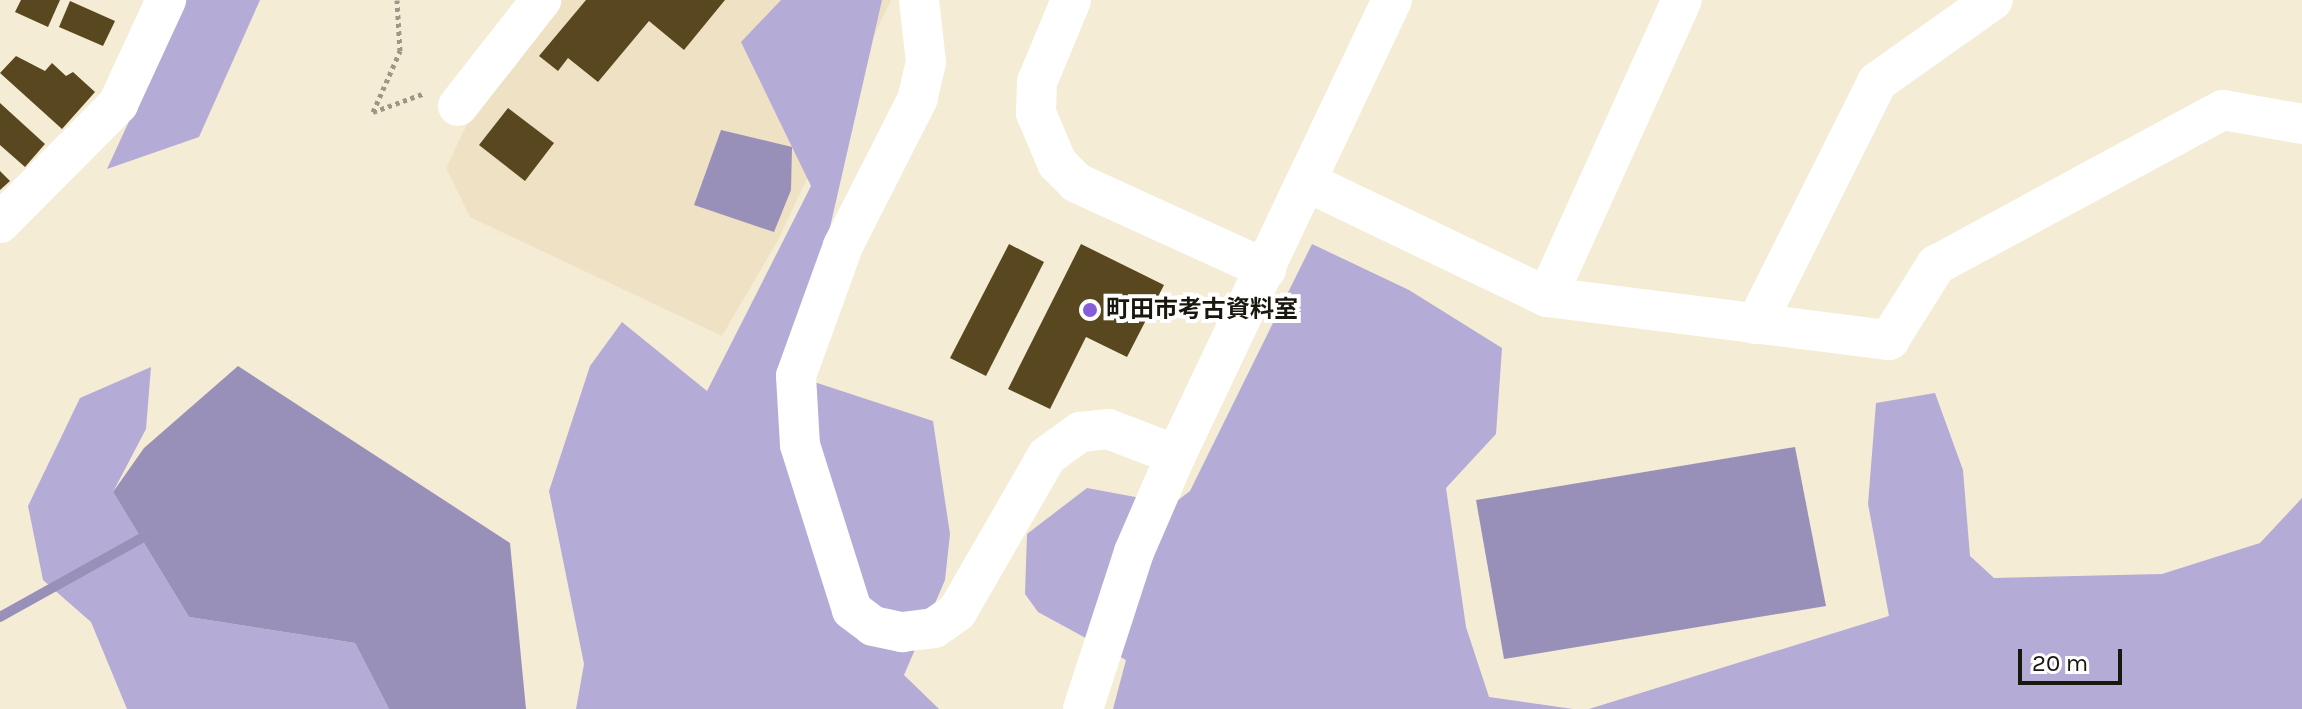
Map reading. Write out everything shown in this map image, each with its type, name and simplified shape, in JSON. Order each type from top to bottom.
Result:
[{"type":"street","points":[[0,223],[118,104],[166,0]]},
{"type":"street","points":[[448,98],[541,0]]},
{"type":"street","points":[[919,0],[926,62],[918,98],[843,246],[796,376],[800,445],[852,610],[873,626],[902,632],[934,628],[957,612],[1047,456],[1080,432],[1108,429],[1176,455]]},
{"type":"street","points":[[1071,0],[1037,82],[1036,113],[1057,163],[1077,183],[1266,269]]},
{"type":"street","points":[[1083,709],[1134,552],[1176,455],[1392,0]]},
{"type":"street","points":[[1547,297],[1682,0]]},
{"type":"street","points":[[1756,324],[1877,82],[1993,0]]},
{"type":"street","points":[[1307,182],[1547,297],[1889,340],[1936,265],[2223,110],[2302,124]]},
{"type":"path","points":[[397,0],[400,51],[373,112],[448,98]]},
{"type":"shaded area","points":[[185,0],[260,0],[199,137],[107,169]]},
{"type":"shaded area","points":[[558,0],[891,0],[778,240],[722,336],[470,217],[446,168],[470,118]]},
{"type":"shaded area","points":[[781,0],[882,0],[796,376],[933,421],[950,534],[945,580],[904,675],[939,709],[576,709],[584,664],[549,491],[590,366],[622,322],[707,391],[811,186],[741,42]]},
{"type":"shaded area","points":[[721,130],[792,147],[791,190],[774,232],[694,205]]},
{"type":"shaded area","points":[[1312,244],[1409,290],[1502,348],[1496,434],[1446,488],[1466,627],[1489,697],[1573,709],[1113,709],[1126,660],[1038,612],[1025,594],[1027,534],[1087,488],[1173,504],[1190,491]]},
{"type":"shaded area","points":[[238,366],[510,543],[526,709],[389,709],[355,643],[189,617],[113,492],[144,448]]},
{"type":"shaded area","points":[[151,367],[146,429],[113,492],[189,617],[355,643],[389,709],[127,709],[91,622],[43,580],[28,506],[80,398]]},
{"type":"shaded area","points":[[1935,393],[1963,470],[1970,556],[1994,578],[2162,574],[2260,543],[2302,498],[2302,709],[1589,709],[1889,616],[1868,504],[1876,403]]},
{"type":"shaded area","points":[[1795,447],[1826,606],[1504,659],[1476,500]]},
{"type":"building","points":[[21,0],[60,0],[48,27],[15,12]]},
{"type":"building","points":[[586,0],[725,0],[684,50],[649,21],[598,82],[568,58],[558,71],[539,56]]},
{"type":"building","points":[[70,1],[115,21],[103,46],[59,27]]},
{"type":"building","points":[[16,56],[45,71],[52,63],[66,76],[73,72],[95,92],[62,129],[0,73]]},
{"type":"building","points":[[0,103],[45,144],[25,167],[0,145]]},
{"type":"building","points":[[508,108],[554,143],[525,181],[479,145]]},
{"type":"building","points":[[0,171],[10,181],[0,190]]},
{"type":"building","points":[[1009,244],[1044,262],[986,376],[950,358]]},
{"type":"building","points":[[1081,244],[1164,285],[1127,357],[1086,337],[1050,409],[1008,389]]},
{"type":"waterway","points":[[0,617],[142,538]]},
{"type":"place","name":"町田市考古資料室","points":[[1090,310]]}]
